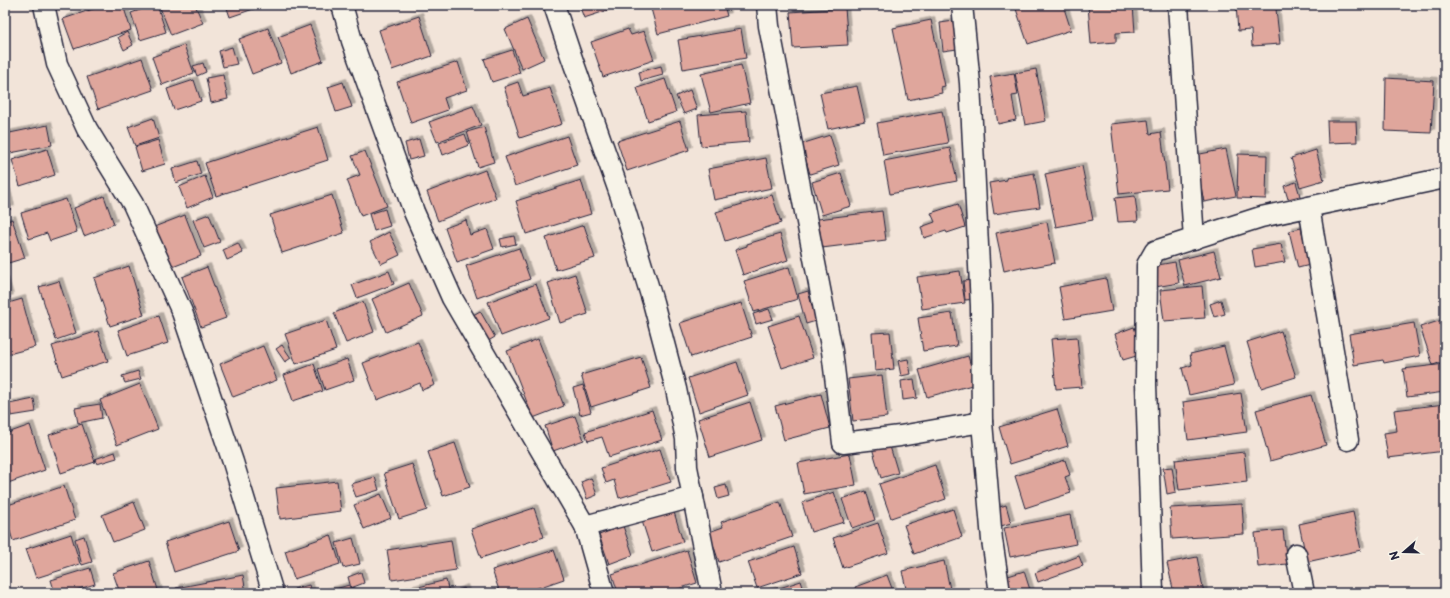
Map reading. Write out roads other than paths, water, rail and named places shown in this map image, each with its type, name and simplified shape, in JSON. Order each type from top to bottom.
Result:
[{"type":"street","points":[[44,5],[57,64],[87,129],[134,204],[182,312],[233,462],[273,593]]},
{"type":"street","points":[[342,5],[355,48],[414,212],[452,298],[585,526],[604,593]]},
{"type":"street","points":[[554,5],[621,197],[653,302],[676,389],[686,440],[687,467],[692,497],[712,593]]},
{"type":"street","points":[[767,5],[769,26],[832,350],[844,443],[893,437],[982,422]]},
{"type":"street","points":[[962,5],[970,83],[981,306],[982,422],[992,540],[1000,593]]},
{"type":"street","points":[[1178,5],[1194,238]]},
{"type":"street","points":[[1153,593],[1146,384],[1147,265],[1155,251],[1261,217],[1445,178]]},
{"type":"street","points":[[1309,207],[1348,440]]},
{"type":"street","points":[[585,526],[692,497]]},
{"type":"street","points":[[1296,554],[1304,593]]}]
